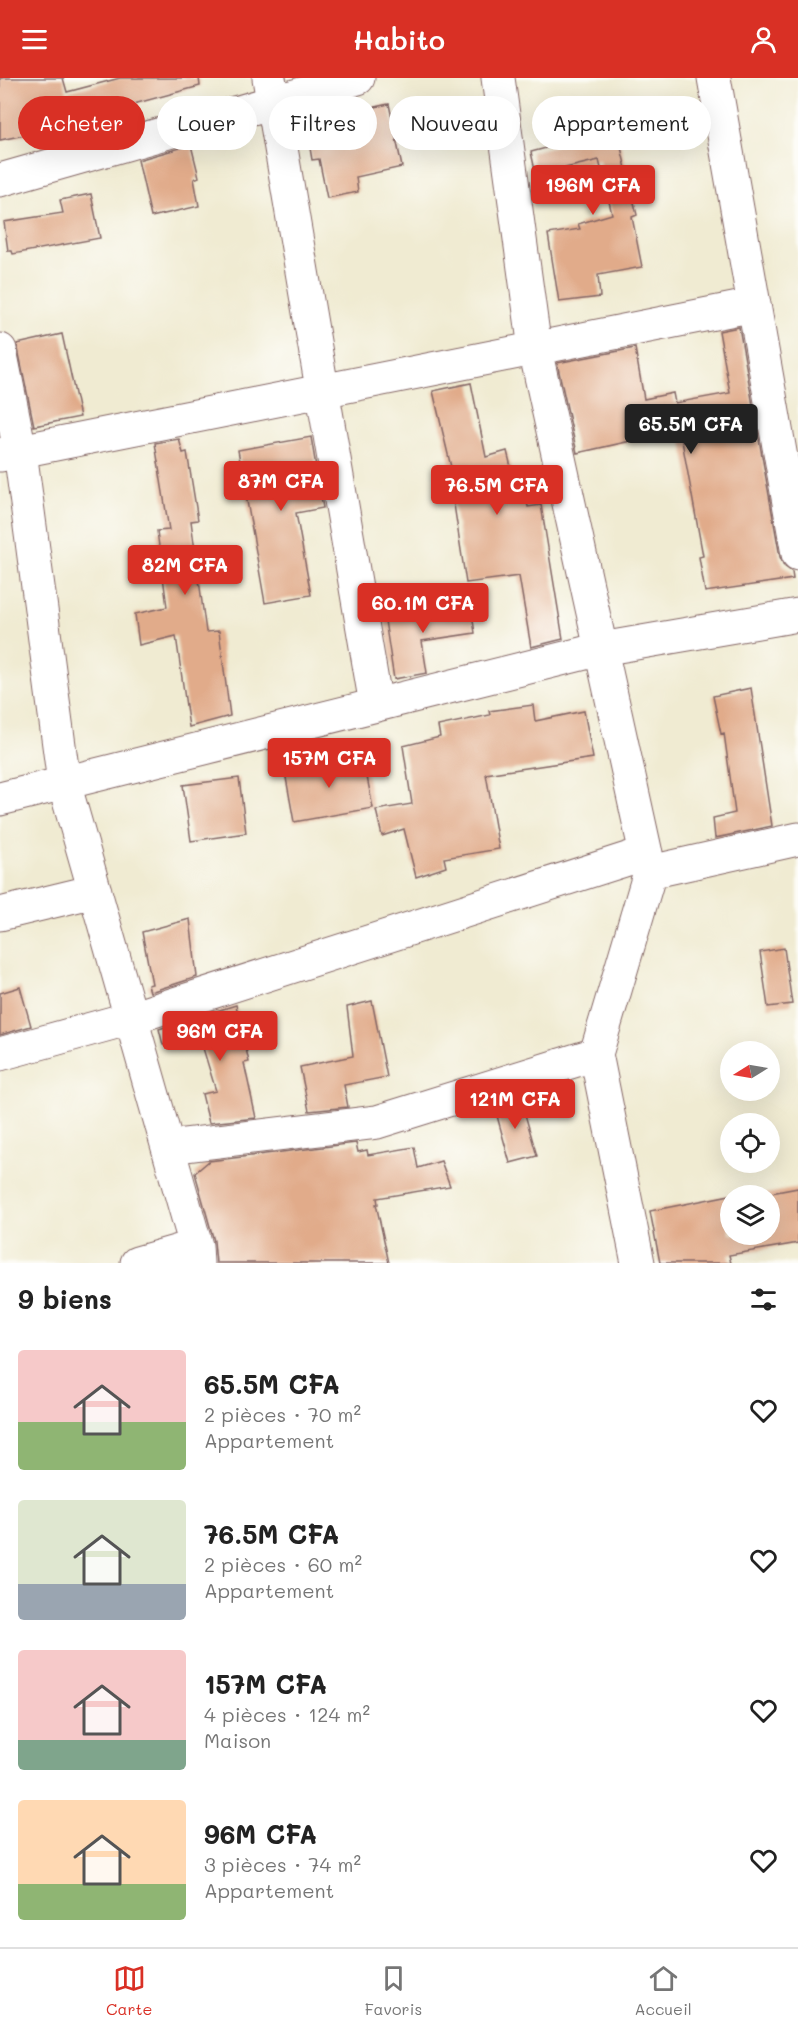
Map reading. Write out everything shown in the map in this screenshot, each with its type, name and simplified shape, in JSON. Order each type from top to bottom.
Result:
[{"type":"street","points":[[0,180],[271,90],[358,78]]},
{"type":"street","points":[[498,78],[535,349],[648,863],[596,1054],[628,1261]]},
{"type":"street","points":[[714,78],[798,554]]},
{"type":"street","points":[[271,90],[376,705]]},
{"type":"street","points":[[10,453],[754,305]]},
{"type":"street","points":[[0,350],[10,453],[64,783],[168,1147],[196,1255],[136,1263]]},
{"type":"street","points":[[0,799],[600,649],[798,615]]},
{"type":"street","points":[[0,1054],[131,1018],[648,863],[798,838]]},
{"type":"street","points":[[0,914],[95,891]]},
{"type":"street","points":[[168,1147],[377,1122],[596,1054]]},
{"type":"building","points":[[0,78],[63,78],[67,92],[120,78],[199,78],[200,86],[145,101],[145,96],[18,96],[18,136],[0,140]]},
{"type":"building","points":[[389,104],[389,150],[398,150],[402,167],[356,177],[358,192],[327,198],[319,159],[312,160],[310,150],[377,150],[377,107]]},
{"type":"building","points":[[173,150],[192,150],[199,177],[194,179],[199,206],[151,217],[138,160]]},
{"type":"building","points":[[539,150],[622,150],[637,215],[632,217],[642,267],[598,275],[600,297],[559,302],[548,234],[580,229],[578,224],[612,214],[599,160],[536,175],[531,152]]},
{"type":"building","points":[[91,194],[100,238],[13,254],[12,251],[8,251],[4,222],[63,213],[60,200]]},
{"type":"building","points":[[739,327],[780,557],[784,566],[792,572],[793,579],[705,592],[699,557],[703,556],[680,430],[577,453],[557,363],[635,348],[644,399],[673,393],[675,403],[730,393],[719,331]]},
{"type":"building","points":[[62,334],[80,417],[34,426],[17,344]]},
{"type":"building","points":[[471,383],[486,457],[507,451],[513,475],[521,473],[528,507],[541,505],[563,639],[531,647],[519,576],[466,583],[451,485],[455,484],[433,391]]},
{"type":"building","points":[[311,437],[323,508],[296,513],[311,595],[265,603],[238,450]]},
{"type":"building","points":[[179,439],[183,453],[187,452],[198,520],[191,521],[206,632],[219,631],[230,716],[189,727],[176,636],[139,645],[135,614],[167,607],[157,531],[169,530],[155,443]]},
{"type":"building","points":[[470,601],[475,633],[422,641],[427,673],[394,679],[384,614]]},
{"type":"building","points":[[751,688],[772,826],[715,838],[713,818],[735,813],[724,733],[721,734],[713,696]]},
{"type":"building","points":[[533,705],[535,721],[584,711],[593,758],[486,774],[499,849],[444,858],[446,867],[416,877],[404,829],[382,836],[376,810],[412,804],[403,746],[440,737],[438,726],[490,715],[489,711]]},
{"type":"building","points":[[363,756],[373,808],[294,822],[285,772]]},
{"type":"building","points":[[239,778],[246,833],[191,841],[183,785]]},
{"type":"building","points":[[190,919],[197,977],[150,992],[148,985],[152,984],[142,932]]},
{"type":"building","points":[[784,948],[792,1004],[768,1007],[760,952]]},
{"type":"building","points":[[20,987],[31,1026],[0,1035],[0,993]]},
{"type":"building","points":[[372,1001],[387,1077],[344,1085],[348,1107],[309,1111],[300,1067],[353,1056],[347,1007]]},
{"type":"building","points":[[236,1005],[249,1062],[244,1063],[256,1118],[209,1123],[202,1094],[216,1091],[200,1038],[163,1045],[159,1029]]},
{"type":"building","points":[[520,1097],[537,1156],[510,1163],[494,1105]]},
{"type":"building","points":[[356,1143],[358,1152],[367,1150],[368,1155],[414,1147],[418,1168],[441,1161],[450,1186],[377,1198],[378,1204],[376,1204],[389,1263],[216,1263],[214,1241],[195,1173],[209,1161]]},
{"type":"building","points":[[798,1188],[798,1243],[729,1255],[731,1263],[660,1263],[650,1211],[720,1197],[720,1245],[780,1245],[780,1191]]}]
